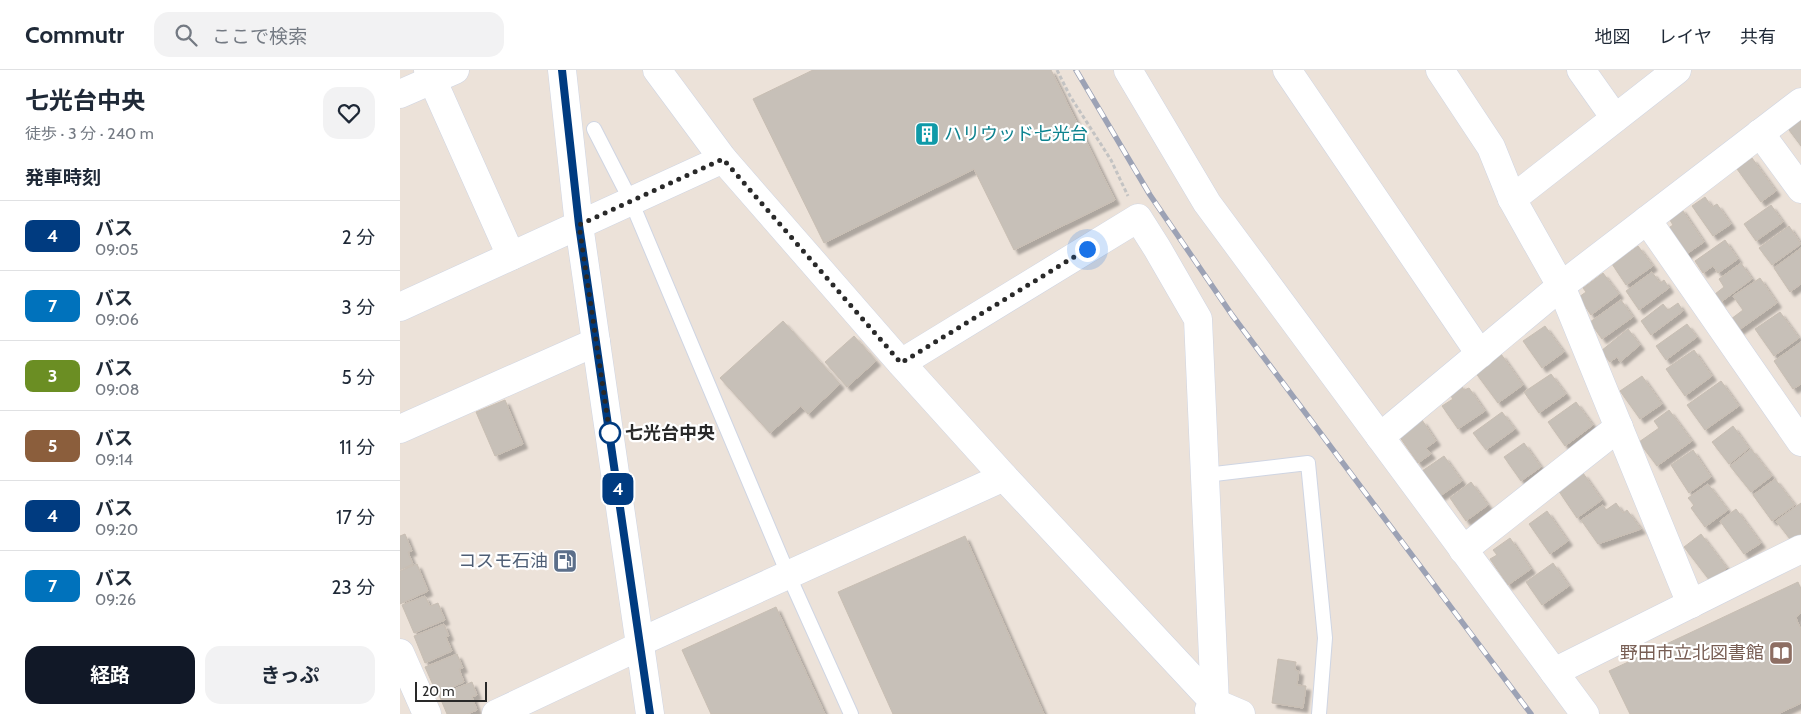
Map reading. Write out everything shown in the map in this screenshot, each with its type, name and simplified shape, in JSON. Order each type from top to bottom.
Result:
[{"type":"street","points":[[562,70],[579,225],[650,714]]},
{"type":"street","points":[[657,70],[723,159],[901,363],[1004,477],[1222,710]]},
{"type":"street","points":[[1128,70],[1207,203],[1585,714]]},
{"type":"street","points":[[1287,70],[1480,354]]},
{"type":"street","points":[[1440,70],[1490,147],[1512,199],[1561,286],[1691,604]]},
{"type":"street","points":[[1581,70],[1615,118]]},
{"type":"street","points":[[1512,199],[1677,70]]},
{"type":"street","points":[[400,94],[439,73],[511,256]]},
{"type":"street","points":[[1380,437],[1561,286],[1801,102]]},
{"type":"street","points":[[1760,133],[1801,189]]},
{"type":"street","points":[[400,307],[723,159]]},
{"type":"street","points":[[901,363],[1138,218],[1198,319],[1206,475],[1222,710]]},
{"type":"street","points":[[1647,220],[1801,442]]},
{"type":"street","points":[[400,429],[596,342]]},
{"type":"street","points":[[1463,550],[1619,427]]},
{"type":"street","points":[[496,714],[788,574],[1004,477]]},
{"type":"street","points":[[1554,672],[1801,549]]},
{"type":"street","points":[[400,653],[427,714]]},
{"type":"lane","points":[[594,129],[631,202],[788,574],[851,714]]},
{"type":"lane","points":[[1206,475],[1308,463],[1325,638],[1319,714]]},
{"type":"path","points":[[1057,70],[1070,96],[1112,160],[1138,218]]},
{"type":"building","name":"ハリウッド七光台","points":[[813,70],[1051,70],[1115,200],[1014,250],[974,169],[824,243],[753,99]]},
{"type":"building","points":[[1801,116],[1801,146],[1786,126]]},
{"type":"building","points":[[1752,158],[1776,191],[1761,202],[1737,169]]},
{"type":"building","points":[[1705,197],[1712,207],[1717,204],[1731,224],[1713,236],[1692,206]]},
{"type":"building","points":[[1771,205],[1783,222],[1756,241],[1744,224]]},
{"type":"building","points":[[1681,208],[1704,242],[1685,255],[1667,229],[1673,225],[1668,217]]},
{"type":"building","points":[[1789,226],[1801,244],[1772,265],[1759,248]]},
{"type":"building","points":[[1725,240],[1738,259],[1718,273],[1713,266],[1703,273],[1695,261]]},
{"type":"building","points":[[1638,246],[1653,266],[1626,285],[1612,264]]},
{"type":"building","points":[[1801,248],[1801,284],[1790,292],[1774,268]]},
{"type":"building","points":[[1741,263],[1752,279],[1721,302],[1715,294],[1724,287],[1719,279]]},
{"type":"building","points":[[1652,272],[1660,283],[1664,280],[1669,288],[1639,310],[1626,291]]},
{"type":"building","points":[[1603,273],[1619,294],[1591,315],[1579,297],[1586,292],[1583,288]]},
{"type":"building","points":[[1760,278],[1777,303],[1739,330],[1731,319],[1743,310],[1733,296]]},
{"type":"building","points":[[1621,300],[1633,317],[1602,339],[1590,322]]},
{"type":"building","points":[[1678,303],[1683,311],[1651,335],[1641,321],[1663,304],[1668,310]]},
{"type":"building","points":[[1780,312],[1799,338],[1774,356],[1755,329]]},
{"type":"building","points":[[783,321],[840,384],[808,414],[801,406],[770,433],[720,378]]},
{"type":"building","points":[[1687,324],[1697,337],[1666,360],[1656,346]]},
{"type":"building","points":[[1545,326],[1564,352],[1542,368],[1523,341]]},
{"type":"building","points":[[1628,329],[1640,345],[1620,362],[1617,357],[1610,362],[1601,351]]},
{"type":"building","points":[[854,336],[876,361],[847,387],[825,362]]},
{"type":"building","points":[[1801,342],[1801,384],[1793,389],[1774,361]]},
{"type":"building","points":[[1694,350],[1712,376],[1685,396],[1666,369]]},
{"type":"building","points":[[1501,354],[1523,385],[1498,403],[1475,372]]},
{"type":"building","points":[[1551,374],[1566,394],[1539,413],[1524,392]]},
{"type":"building","points":[[1642,376],[1662,404],[1640,419],[1620,391]]},
{"type":"building","points":[[1721,381],[1739,406],[1705,430],[1687,405]]},
{"type":"building","points":[[1460,384],[1464,390],[1469,388],[1485,411],[1458,429],[1442,406],[1453,399],[1448,392]]},
{"type":"building","points":[[505,400],[523,444],[495,456],[476,412]]},
{"type":"building","points":[[1576,402],[1593,425],[1565,446],[1548,422]]},
{"type":"building","points":[[1669,410],[1692,441],[1657,466],[1639,442],[1659,428],[1654,421]]},
{"type":"building","points":[[1502,412],[1515,429],[1486,450],[1473,433]]},
{"type":"building","points":[[1422,420],[1436,441],[1426,448],[1431,454],[1418,463],[1399,436]]},
{"type":"building","points":[[1733,426],[1749,448],[1729,464],[1712,442]]},
{"type":"building","points":[[1524,443],[1541,467],[1521,481],[1504,457]]},
{"type":"building","points":[[1751,449],[1772,476],[1751,492],[1730,466]]},
{"type":"building","points":[[1693,450],[1711,477],[1689,493],[1671,465]]},
{"type":"building","points":[[1444,456],[1462,481],[1440,496],[1422,471]]},
{"type":"building","points":[[1583,473],[1602,500],[1577,518],[1558,490]]},
{"type":"building","points":[[1775,479],[1795,505],[1772,521],[1753,495]]},
{"type":"building","points":[[1471,482],[1488,505],[1466,521],[1450,498]]},
{"type":"building","points":[[1708,484],[1728,510],[1705,527],[1691,508],[1694,505],[1688,498]]},
{"type":"building","points":[[1616,503],[1623,513],[1627,510],[1641,529],[1598,544],[1581,520],[1603,505],[1606,510]]},
{"type":"building","points":[[1801,503],[1801,537],[1793,543],[1776,521]]},
{"type":"building","points":[[1736,509],[1761,543],[1744,554],[1720,521]]},
{"type":"building","points":[[1547,511],[1568,541],[1550,554],[1529,524]]},
{"type":"building","points":[[405,534],[412,551],[408,552],[413,564],[400,570],[400,536]]},
{"type":"building","points":[[1701,534],[1727,568],[1710,581],[1684,547]]},
{"type":"building","points":[[965,536],[1044,714],[893,714],[838,592]]},
{"type":"building","points":[[1510,538],[1531,569],[1508,585],[1490,559],[1497,555],[1493,550]]},
{"type":"building","points":[[1553,563],[1569,586],[1542,605],[1526,582]]},
{"type":"building","points":[[417,564],[428,591],[400,604],[400,571]]},
{"type":"building","points":[[1798,582],[1801,589],[1801,612],[1796,618],[1801,630],[1801,703],[1778,714],[1630,714],[1609,671]]},
{"type":"building","points":[[425,596],[430,606],[438,603],[445,620],[414,633],[402,605]]},
{"type":"building","points":[[776,607],[825,714],[711,714],[682,650]]},
{"type":"building","points":[[444,624],[449,636],[446,637],[452,651],[425,663],[414,636]]},
{"type":"building","points":[[457,654],[463,668],[459,669],[464,682],[437,694],[425,667]]},
{"type":"building","points":[[1278,659],[1296,662],[1295,670],[1299,671],[1297,685],[1306,686],[1303,708],[1272,703]]},
{"type":"building","points":[[472,682],[477,695],[472,697],[477,710],[467,714],[447,714],[439,695]]},
{"type":"railway","points":[[1076,70],[1150,195],[1232,315],[1531,714]]},
{"type":"bus line","name":"4","points":[[562,70],[579,225],[650,714]]},
{"type":"place","name":"ハリウッド七光台","points":[[927,134]]},
{"type":"place","name":"七光台中央","points":[[610,433]]},
{"type":"place","name":"コスモ石油","points":[[565,561]]},
{"type":"place","name":"野田市立北図書館","points":[[1781,653]]},
{"type":"route","points":[[610,433],[610,435],[579,225],[723,159],[901,363],[1087,249]]}]
